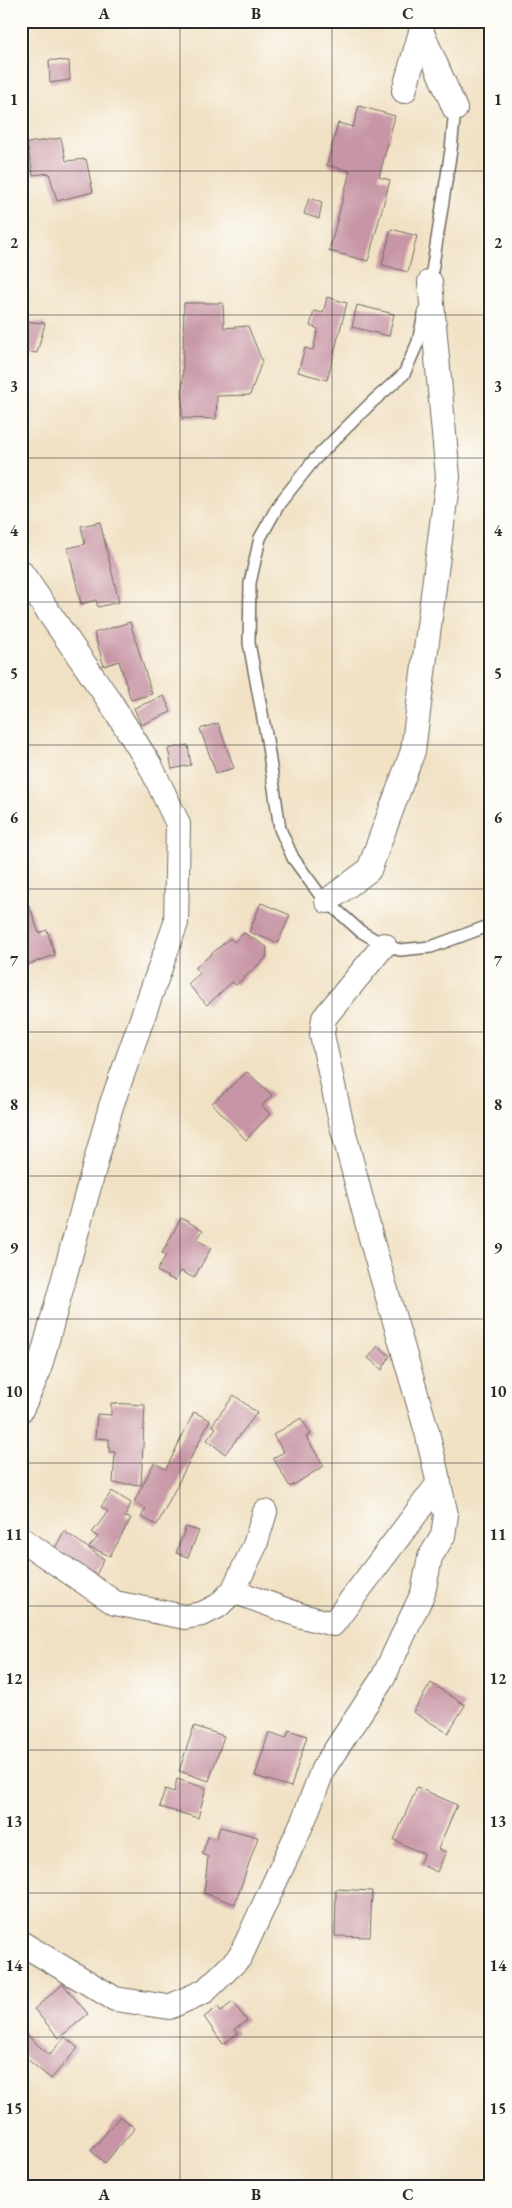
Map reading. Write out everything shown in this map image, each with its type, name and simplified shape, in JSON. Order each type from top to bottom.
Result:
[{"type":"street","points":[[404,91],[422,27]]},
{"type":"street","points":[[422,27],[455,109]]},
{"type":"street","points":[[327,901],[369,870],[414,751],[448,477],[430,282]]},
{"type":"street","points":[[21,572],[111,703],[152,767],[178,824],[176,923],[111,1106],[38,1373],[21,1410]]},
{"type":"street","points":[[21,1943],[115,1999],[169,2008],[205,1991],[240,1957],[304,1819],[323,1769],[383,1678],[423,1593],[430,1557],[443,1536],[446,1515],[427,1432],[374,1249],[341,1122],[322,1035],[324,1018],[384,945]]},
{"type":"street","points":[[232,1591],[302,1616],[333,1624],[439,1483]]},
{"type":"street","points":[[21,1539],[116,1603],[185,1617],[202,1614],[218,1606],[232,1591],[255,1545],[265,1512]]},
{"type":"lane","points":[[455,109],[451,150],[430,282],[418,342],[404,374],[372,402],[314,460],[279,504],[260,538],[250,583],[249,643],[267,740],[280,828],[293,858],[327,901],[360,931],[384,945],[400,950],[431,947],[491,925]]},
{"type":"building","points":[[49,60],[69,61],[70,80],[50,83]]},
{"type":"building","points":[[359,106],[395,116],[379,177],[390,180],[368,261],[329,251],[350,171],[327,165],[338,123],[353,127]]},
{"type":"building","points":[[61,138],[66,161],[86,159],[93,192],[57,201],[49,173],[33,175],[27,143]]},
{"type":"building","points":[[309,198],[322,202],[319,219],[304,214]]},
{"type":"building","points":[[391,229],[417,236],[408,272],[382,265]]},
{"type":"building","points":[[327,297],[347,303],[327,380],[298,372],[305,348],[313,350],[318,329],[310,326],[314,311],[323,313]]},
{"type":"building","points":[[184,303],[223,303],[224,328],[248,326],[262,361],[250,395],[217,396],[216,419],[182,418]]},
{"type":"building","points":[[357,305],[394,314],[389,336],[352,327]]},
{"type":"building","points":[[21,321],[45,323],[37,353],[21,351]]},
{"type":"building","points":[[100,522],[119,602],[98,607],[96,600],[81,604],[68,548],[85,544],[81,526]]},
{"type":"building","points":[[130,622],[152,694],[131,700],[119,661],[104,666],[94,633]]},
{"type":"building","points":[[164,696],[171,712],[141,725],[134,708]]},
{"type":"building","points":[[218,723],[234,768],[216,773],[200,729]]},
{"type":"building","points":[[188,745],[191,765],[172,769],[168,749]]},
{"type":"building","points":[[261,903],[290,915],[278,943],[249,932]]},
{"type":"building","points":[[29,905],[39,933],[47,930],[55,955],[21,967],[21,908]]},
{"type":"building","points":[[244,933],[267,947],[266,958],[236,985],[232,982],[207,1005],[188,984],[200,973],[195,968],[230,938],[234,942]]},
{"type":"building","points":[[247,1072],[272,1095],[262,1106],[270,1114],[246,1140],[212,1103]]},
{"type":"building","points":[[181,1218],[203,1230],[197,1240],[211,1248],[194,1278],[181,1271],[175,1281],[157,1271],[166,1255],[162,1253]]},
{"type":"building","points":[[378,1346],[390,1356],[382,1370],[368,1358]]},
{"type":"building","points":[[234,1395],[257,1413],[225,1454],[207,1440],[216,1428],[212,1425]]},
{"type":"building","points":[[111,1403],[145,1405],[141,1485],[113,1483],[115,1452],[109,1452],[109,1439],[95,1438],[97,1414],[111,1415]]},
{"type":"building","points":[[194,1412],[210,1420],[157,1525],[141,1517],[146,1509],[134,1502],[154,1463],[166,1469]]},
{"type":"building","points":[[301,1418],[311,1434],[306,1437],[324,1466],[290,1487],[273,1458],[284,1452],[273,1435]]},
{"type":"building","points":[[112,1491],[131,1503],[125,1517],[131,1518],[110,1556],[89,1547],[98,1537],[92,1533],[108,1511],[101,1507]]},
{"type":"building","points":[[186,1527],[199,1531],[188,1557],[176,1553]]},
{"type":"building","points":[[64,1531],[104,1559],[96,1575],[55,1548]]},
{"type":"building","points":[[431,1683],[465,1705],[448,1733],[413,1712]]},
{"type":"building","points":[[194,1726],[224,1736],[209,1781],[179,1771]]},
{"type":"building","points":[[289,1730],[307,1736],[291,1787],[255,1776],[269,1732],[286,1738]]},
{"type":"building","points":[[177,1779],[206,1788],[198,1818],[160,1807],[165,1789],[174,1792]]},
{"type":"building","points":[[417,1787],[457,1805],[438,1849],[446,1852],[437,1872],[419,1864],[424,1854],[394,1840]]},
{"type":"building","points":[[220,1827],[258,1837],[235,1904],[204,1893],[208,1857],[202,1854],[208,1837],[216,1839]]},
{"type":"building","points":[[336,1889],[372,1891],[370,1937],[335,1936]]},
{"type":"building","points":[[63,1984],[88,2014],[59,2038],[34,2009]]},
{"type":"building","points":[[233,2002],[247,2021],[235,2029],[238,2033],[223,2044],[204,2017],[218,2007],[221,2011]]},
{"type":"building","points":[[21,2030],[49,2055],[65,2037],[78,2048],[51,2079],[21,2054]]},
{"type":"building","points":[[120,2116],[135,2128],[105,2163],[91,2151]]}]
